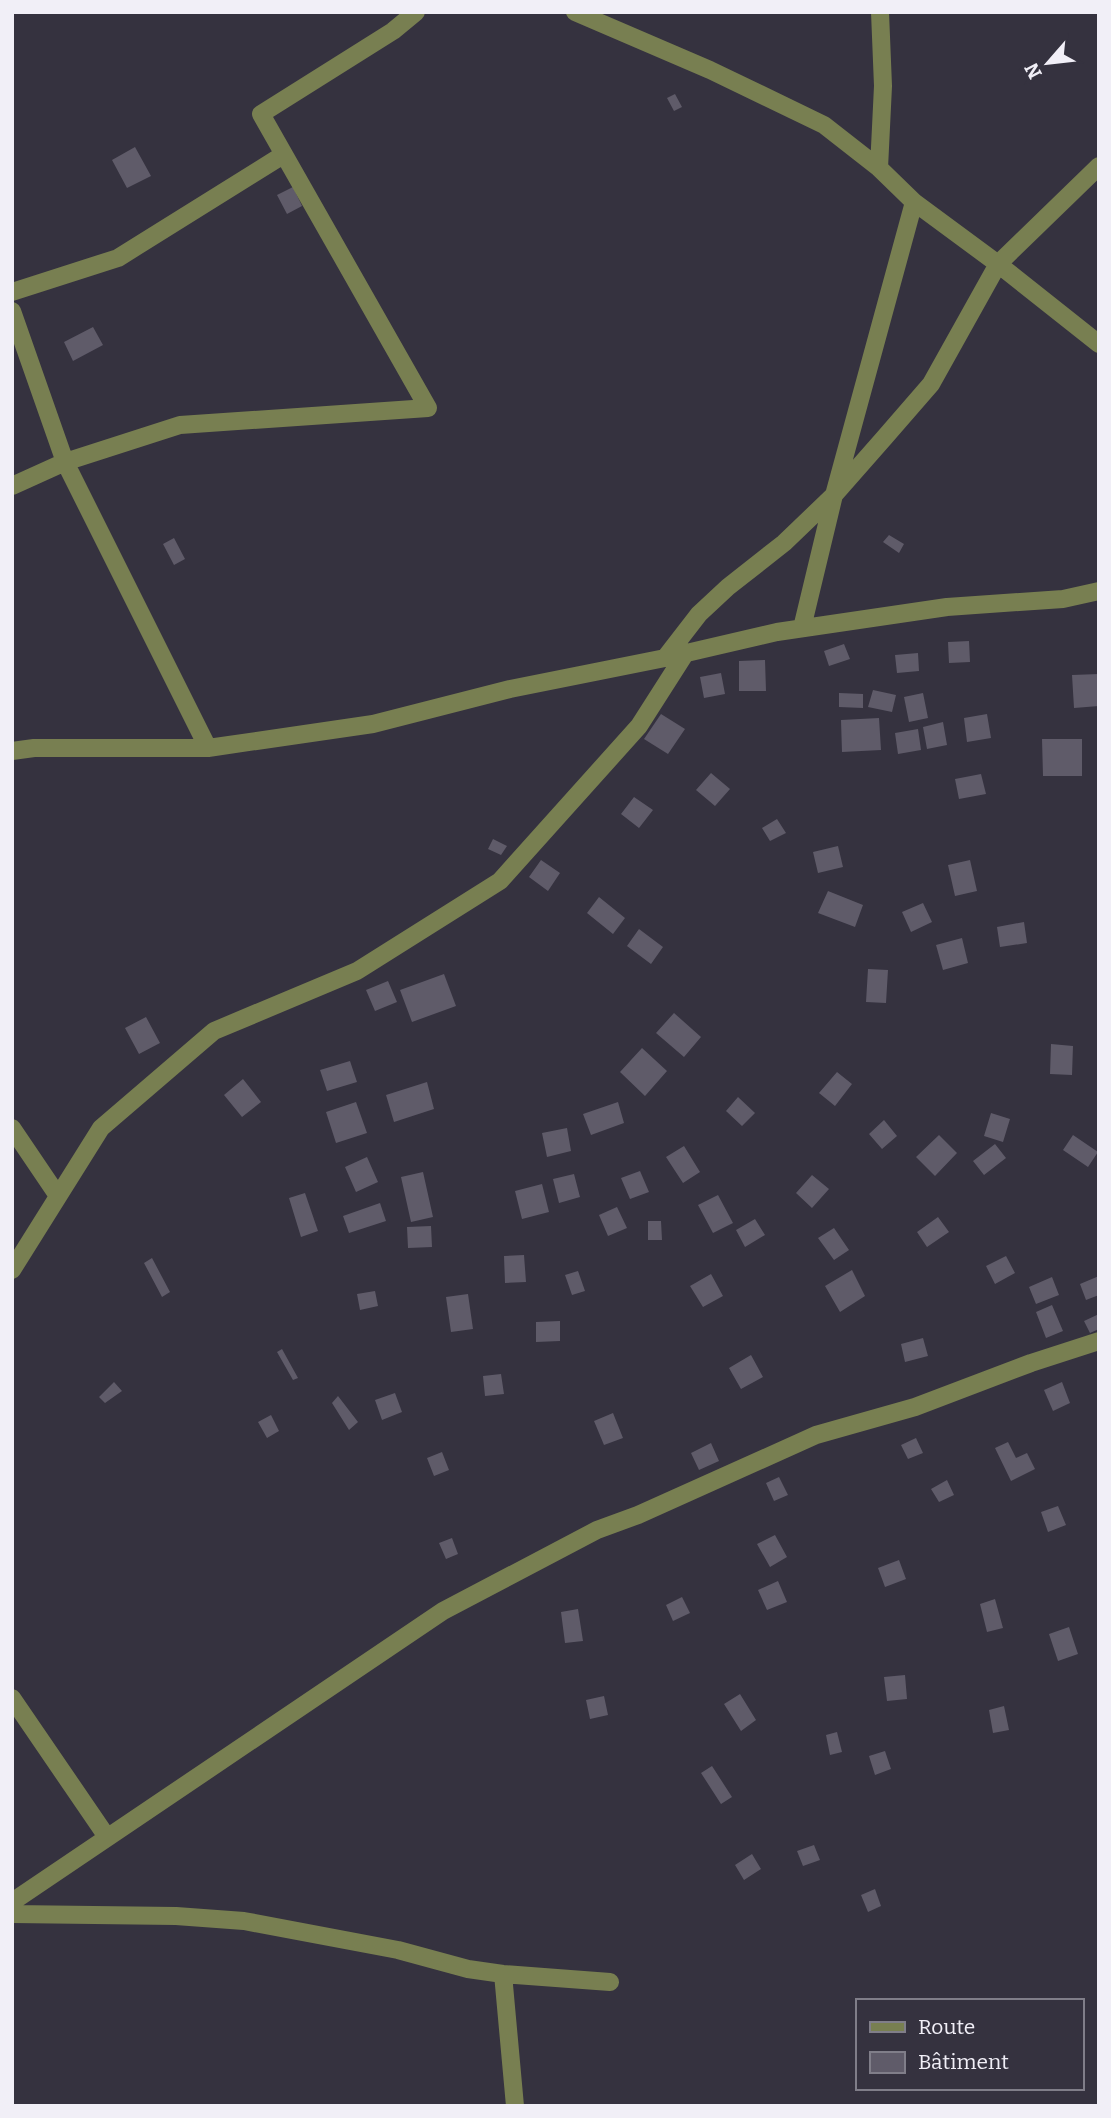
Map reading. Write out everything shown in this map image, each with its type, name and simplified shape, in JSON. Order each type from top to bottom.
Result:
[{"type":"street","points":[[12,486],[65,462],[180,425],[428,408],[261,114],[393,31],[415,12]]},
{"type":"street","points":[[575,12],[709,70],[824,125],[879,168],[914,202],[1099,344]]},
{"type":"street","points":[[879,168],[883,86],[880,12]]},
{"type":"street","points":[[12,292],[118,258],[284,155]]},
{"type":"street","points":[[665,658],[699,614],[728,587],[784,543],[834,495],[931,384],[998,264],[1099,166]]},
{"type":"street","points":[[802,628],[834,495],[914,202]]},
{"type":"street","points":[[12,311],[65,462],[208,748]]},
{"type":"street","points":[[12,751],[34,748],[208,748],[373,724],[510,689],[802,628],[947,607],[1063,599],[1099,591]]},
{"type":"street","points":[[12,1270],[101,1128],[214,1031],[357,971],[500,881],[639,726],[685,654]]},
{"type":"street","points":[[12,1128],[58,1196]]},
{"type":"street","points":[[12,1902],[443,1611],[597,1530],[638,1515],[816,1435],[915,1407],[1031,1363],[1099,1341]]},
{"type":"street","points":[[12,1698],[107,1837]]},
{"type":"street","points":[[12,1914],[176,1916],[244,1921],[398,1950],[468,1969],[610,1982]]},
{"type":"street","points":[[503,1974],[515,2106]]},
{"type":"building","points":[[675,94],[682,107],[674,111],[667,98]]},
{"type":"building","points":[[135,147],[151,176],[127,188],[112,160]]},
{"type":"building","points":[[293,187],[302,206],[287,214],[277,195]]},
{"type":"building","points":[[93,327],[103,345],[73,361],[64,342]]},
{"type":"building","points":[[889,535],[904,544],[899,553],[883,542]]},
{"type":"building","points":[[174,538],[185,559],[174,565],[163,544]]},
{"type":"building","points":[[969,641],[970,662],[949,663],[948,642]]},
{"type":"building","points":[[844,644],[850,659],[829,666],[824,651]]},
{"type":"building","points":[[918,653],[919,671],[897,673],[895,655]]},
{"type":"building","points":[[765,660],[766,691],[739,691],[739,661]]},
{"type":"building","points":[[721,673],[725,694],[704,698],[700,677]]},
{"type":"building","points":[[1099,674],[1099,706],[1074,708],[1072,675]]},
{"type":"building","points":[[873,690],[896,695],[892,712],[868,707]]},
{"type":"building","points":[[839,693],[863,694],[863,708],[839,707]]},
{"type":"building","points":[[923,693],[928,718],[909,722],[904,697]]},
{"type":"building","points":[[661,714],[685,729],[668,754],[644,739]]},
{"type":"building","points":[[987,714],[991,738],[967,742],[964,718]]},
{"type":"building","points":[[879,718],[881,750],[842,752],[841,720]]},
{"type":"building","points":[[943,722],[947,745],[927,749],[923,727]]},
{"type":"building","points":[[918,729],[921,750],[898,754],[895,733]]},
{"type":"building","points":[[1042,739],[1082,739],[1082,776],[1043,776]]},
{"type":"building","points":[[711,773],[730,789],[715,806],[696,790]]},
{"type":"building","points":[[981,774],[986,794],[959,799],[955,779]]},
{"type":"building","points":[[634,797],[653,810],[639,828],[621,814]]},
{"type":"building","points":[[777,819],[786,833],[770,841],[762,828]]},
{"type":"building","points":[[493,839],[507,846],[501,855],[488,849]]},
{"type":"building","points":[[838,846],[843,867],[818,873],[813,852]]},
{"type":"building","points":[[541,860],[560,873],[548,891],[529,877]]},
{"type":"building","points":[[970,860],[977,891],[955,896],[948,865]]},
{"type":"building","points":[[828,891],[863,905],[855,927],[818,913]]},
{"type":"building","points":[[599,897],[625,918],[613,934],[587,913]]},
{"type":"building","points":[[923,903],[932,922],[911,932],[902,912]]},
{"type":"building","points":[[1024,922],[1027,943],[1000,947],[997,927]]},
{"type":"building","points":[[639,929],[663,947],[651,964],[627,946]]},
{"type":"building","points":[[962,938],[968,963],[943,970],[936,945]]},
{"type":"building","points":[[868,969],[888,970],[886,1003],[866,1002]]},
{"type":"building","points":[[444,974],[456,1006],[412,1022],[400,990]]},
{"type":"building","points":[[388,981],[397,1002],[375,1011],[366,990]]},
{"type":"building","points":[[674,1013],[701,1037],[684,1057],[656,1033]]},
{"type":"building","points":[[146,1017],[160,1043],[139,1054],[125,1028]]},
{"type":"building","points":[[1051,1044],[1073,1046],[1072,1075],[1050,1074]]},
{"type":"building","points":[[642,1048],[667,1071],[645,1096],[620,1072]]},
{"type":"building","points":[[350,1061],[357,1082],[327,1091],[320,1070]]},
{"type":"building","points":[[837,1072],[852,1084],[835,1106],[819,1093]]},
{"type":"building","points":[[243,1079],[261,1102],[242,1117],[224,1095]]},
{"type":"building","points":[[427,1082],[434,1109],[394,1122],[386,1095]]},
{"type":"building","points":[[738,1097],[755,1113],[742,1126],[726,1111]]},
{"type":"building","points":[[356,1102],[367,1133],[336,1143],[326,1112]]},
{"type":"building","points":[[618,1102],[624,1123],[591,1135],[583,1114]]},
{"type":"building","points":[[991,1113],[1010,1119],[1003,1142],[984,1136]]},
{"type":"building","points":[[884,1120],[897,1136],[882,1149],[869,1134]]},
{"type":"building","points":[[567,1128],[571,1151],[547,1157],[542,1133]]},
{"type":"building","points":[[939,1135],[957,1153],[935,1176],[916,1157]]},
{"type":"building","points":[[1073,1135],[1098,1152],[1088,1167],[1063,1150]]},
{"type":"building","points":[[995,1144],[1006,1158],[984,1175],[973,1161]]},
{"type":"building","points":[[684,1146],[700,1172],[683,1183],[666,1157]]},
{"type":"building","points":[[367,1157],[378,1182],[356,1192],[345,1167]]},
{"type":"building","points":[[640,1171],[649,1192],[630,1199],[621,1178]]},
{"type":"building","points":[[423,1172],[433,1217],[411,1222],[401,1177]]},
{"type":"building","points":[[574,1174],[580,1197],[559,1203],[553,1179]]},
{"type":"building","points":[[812,1175],[829,1189],[812,1208],[796,1193]]},
{"type":"building","points":[[542,1184],[549,1212],[522,1219],[515,1191]]},
{"type":"building","points":[[305,1193],[318,1231],[301,1237],[289,1198]]},
{"type":"building","points":[[718,1195],[733,1223],[713,1233],[698,1205]]},
{"type":"building","points":[[380,1203],[386,1221],[349,1233],[343,1216]]},
{"type":"building","points":[[617,1207],[627,1228],[608,1236],[599,1215]]},
{"type":"building","points":[[938,1217],[949,1232],[927,1247],[917,1232]]},
{"type":"building","points":[[755,1219],[765,1235],[745,1247],[736,1230]]},
{"type":"building","points":[[648,1221],[661,1221],[662,1240],[648,1240]]},
{"type":"building","points":[[431,1226],[432,1247],[408,1248],[407,1227]]},
{"type":"building","points":[[834,1228],[849,1250],[834,1260],[818,1238]]},
{"type":"building","points":[[524,1255],[526,1282],[505,1283],[504,1256]]},
{"type":"building","points":[[1006,1256],[1015,1273],[995,1284],[986,1266]]},
{"type":"building","points":[[152,1258],[170,1292],[162,1297],[144,1263]]},
{"type":"building","points":[[852,1270],[865,1296],[840,1312],[825,1286]]},
{"type":"building","points":[[578,1271],[585,1291],[572,1295],[565,1275]]},
{"type":"building","points":[[711,1274],[723,1296],[703,1307],[690,1286]]},
{"type":"building","points":[[1099,1276],[1099,1295],[1086,1300],[1080,1284]]},
{"type":"building","points":[[1052,1277],[1059,1295],[1036,1304],[1029,1287]]},
{"type":"building","points":[[375,1291],[378,1306],[360,1310],[357,1294]]},
{"type":"building","points":[[468,1294],[473,1329],[451,1332],[446,1297]]},
{"type":"building","points":[[1052,1305],[1063,1331],[1046,1338],[1036,1312]]},
{"type":"building","points":[[1099,1314],[1099,1329],[1090,1333],[1084,1321]]},
{"type":"building","points":[[560,1321],[560,1341],[536,1342],[536,1322]]},
{"type":"building","points":[[923,1338],[928,1356],[905,1362],[901,1344]]},
{"type":"building","points":[[282,1349],[298,1378],[293,1380],[277,1352]]},
{"type":"building","points":[[751,1355],[763,1377],[741,1389],[729,1368]]},
{"type":"building","points":[[501,1374],[504,1394],[485,1396],[483,1376]]},
{"type":"building","points":[[114,1382],[122,1391],[105,1403],[99,1397]]},
{"type":"building","points":[[1062,1382],[1070,1403],[1053,1411],[1044,1390]]},
{"type":"building","points":[[395,1393],[402,1412],[382,1420],[375,1400]]},
{"type":"building","points":[[338,1396],[358,1422],[349,1430],[332,1403]]},
{"type":"building","points":[[613,1413],[623,1438],[604,1445],[594,1421]]},
{"type":"building","points":[[271,1415],[279,1431],[267,1438],[258,1422]]},
{"type":"building","points":[[916,1438],[923,1453],[908,1459],[901,1445]]},
{"type":"building","points":[[1008,1442],[1016,1458],[1027,1453],[1035,1469],[1011,1481],[995,1448]]},
{"type":"building","points":[[711,1443],[719,1461],[699,1470],[691,1453]]},
{"type":"building","points":[[442,1452],[449,1470],[434,1476],[427,1458]]},
{"type":"building","points":[[779,1477],[788,1495],[774,1501],[766,1483]]},
{"type":"building","points":[[947,1480],[954,1495],[939,1502],[931,1489]]},
{"type":"building","points":[[1058,1506],[1066,1525],[1048,1532],[1041,1512]]},
{"type":"building","points":[[775,1535],[787,1557],[770,1567],[757,1544]]},
{"type":"building","points":[[452,1538],[458,1554],[446,1559],[439,1543]]},
{"type":"building","points":[[899,1560],[906,1579],[885,1587],[878,1568]]},
{"type":"building","points":[[778,1581],[787,1602],[767,1610],[758,1590]]},
{"type":"building","points":[[682,1597],[690,1613],[673,1621],[666,1605]]},
{"type":"building","points":[[995,1599],[1003,1628],[987,1632],[980,1604]]},
{"type":"building","points":[[578,1609],[583,1641],[565,1643],[561,1612]]},
{"type":"building","points":[[1069,1627],[1078,1654],[1058,1661],[1049,1634]]},
{"type":"building","points":[[905,1675],[907,1699],[887,1701],[884,1677]]},
{"type":"building","points":[[740,1694],[756,1720],[741,1731],[724,1704]]},
{"type":"building","points":[[604,1696],[608,1715],[590,1719],[586,1700]]},
{"type":"building","points":[[1004,1706],[1009,1730],[993,1733],[989,1710]]},
{"type":"building","points":[[837,1732],[842,1752],[830,1755],[826,1735]]},
{"type":"building","points":[[885,1751],[891,1769],[875,1775],[869,1756]]},
{"type":"building","points":[[712,1766],[732,1797],[721,1804],[701,1773]]},
{"type":"building","points":[[814,1845],[820,1860],[803,1866],[797,1851]]},
{"type":"building","points":[[752,1854],[761,1869],[744,1880],[735,1865]]},
{"type":"building","points":[[875,1889],[881,1906],[868,1912],[861,1895]]}]
